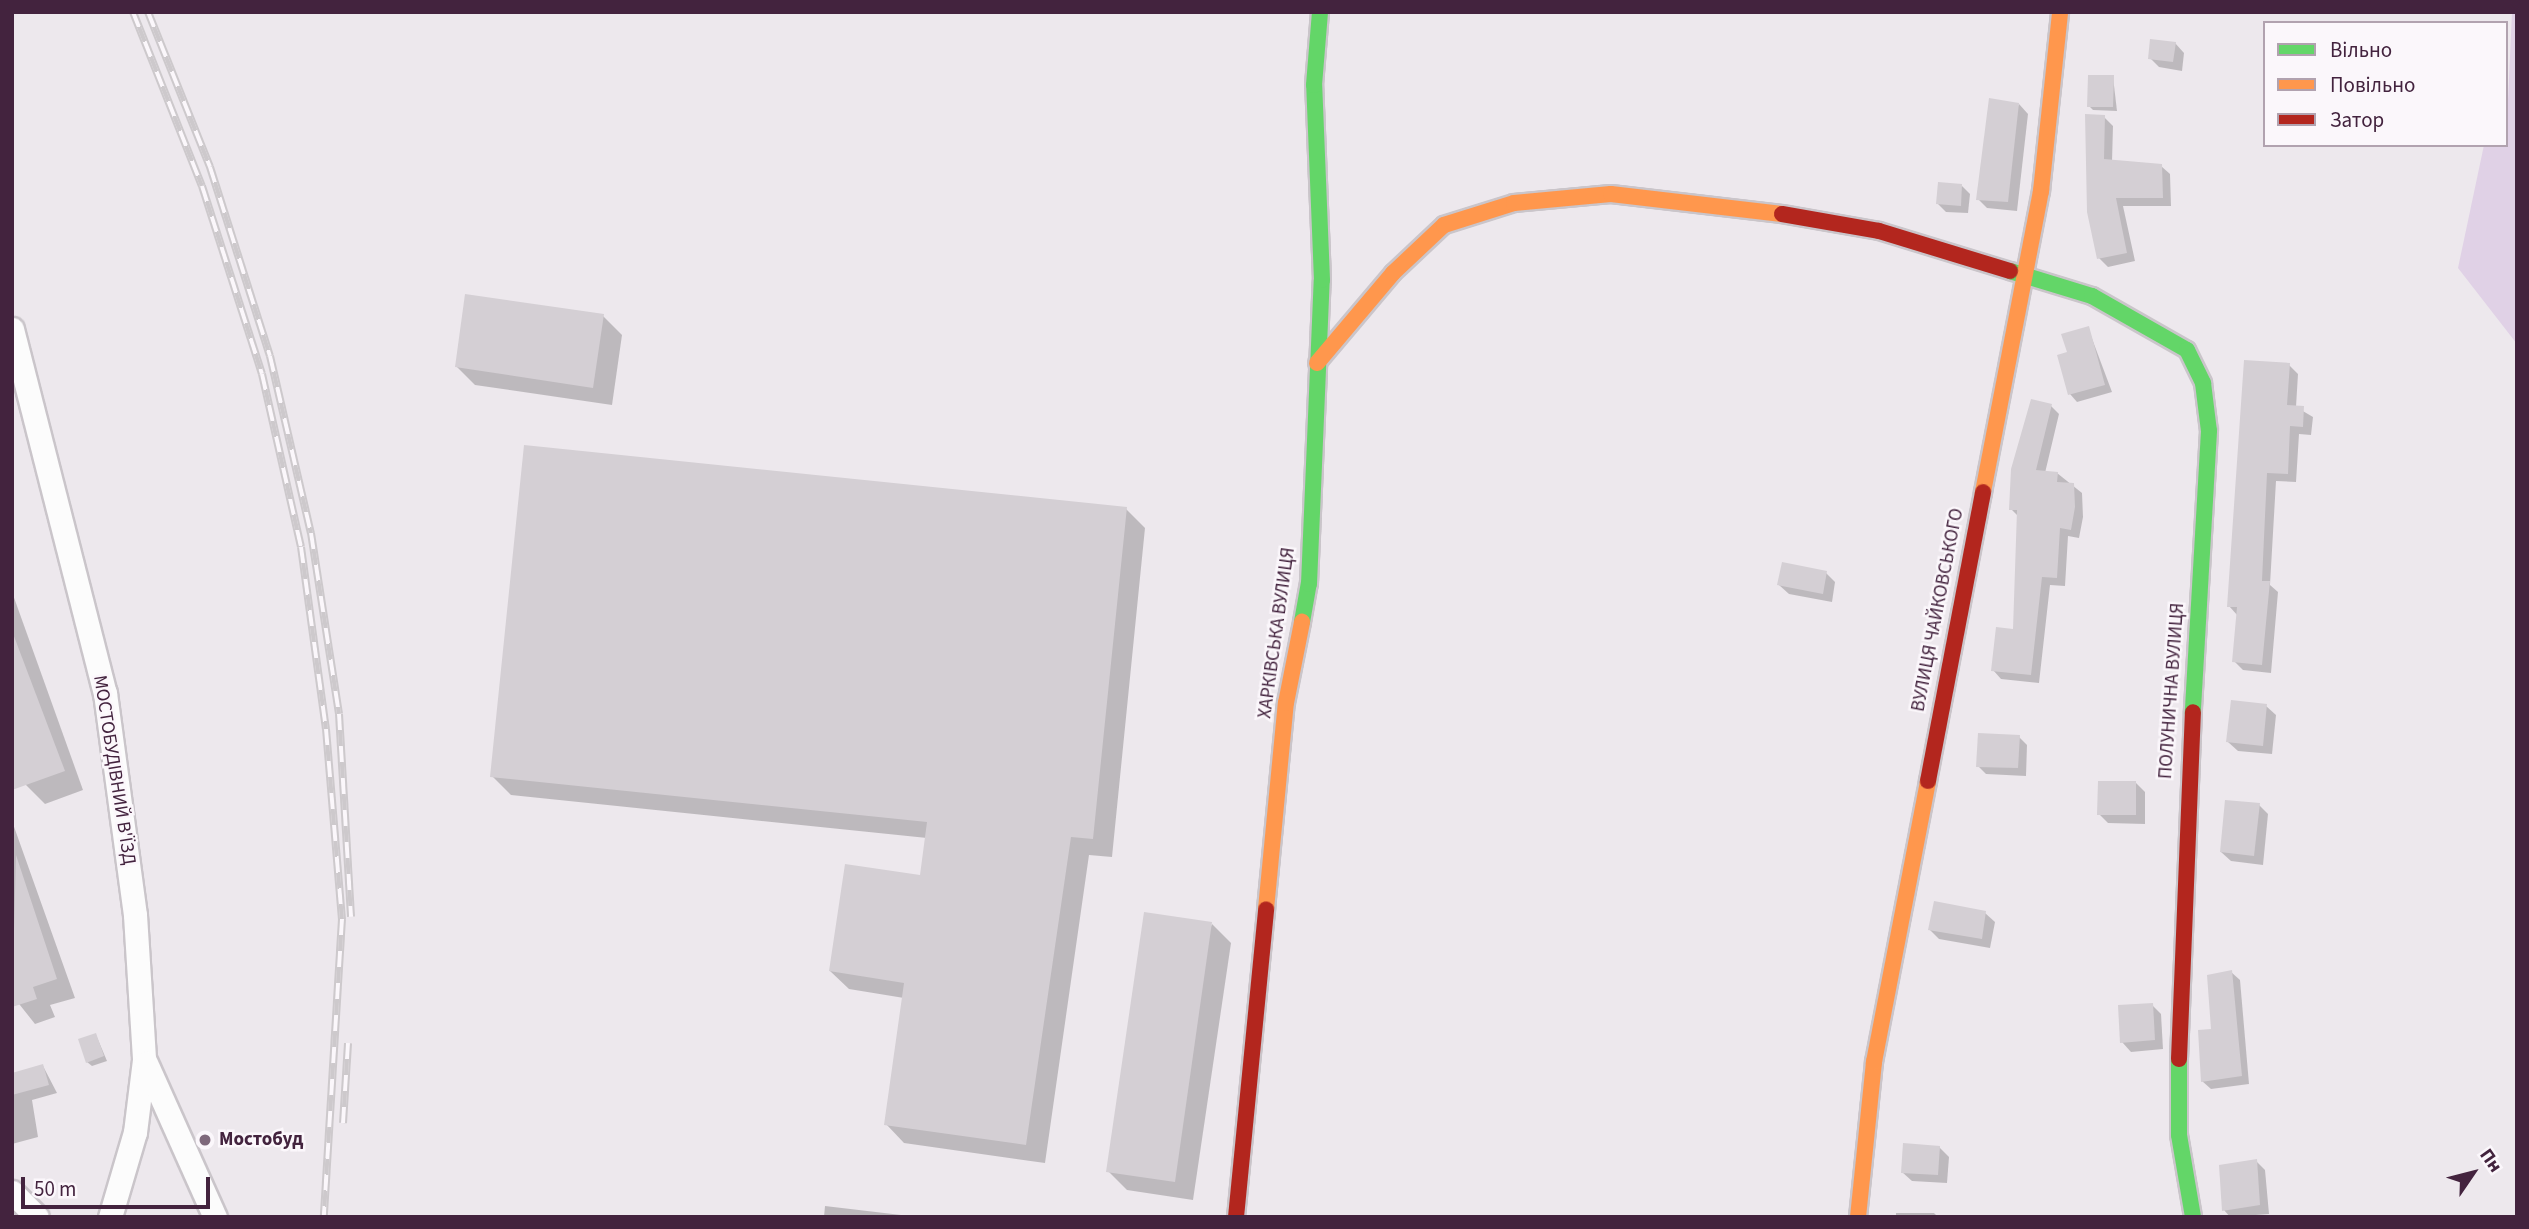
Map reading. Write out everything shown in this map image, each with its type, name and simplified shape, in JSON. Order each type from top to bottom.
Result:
[{"type":"street","name":"ХАРКІВСЬКА ВУЛИЦЯ","points":[[1236,1217],[1286,703],[1309,584],[1317,363],[1320,12]]},
{"type":"street","name":"ВУЛИЦЯ ЧАЙКОВСЬКОГО","points":[[1858,1217],[1874,1062],[2027,275],[2060,12]]},
{"type":"street","name":"ПОЛУНИЧНА ВУЛИЦЯ","points":[[1317,363],[1433,234],[1473,212],[1546,198],[1661,195],[1830,219],[2027,275],[2101,299],[2167,334],[2194,359],[2206,396],[2176,1060],[2179,1135],[2193,1217]]},
{"type":"street","name":"МОСТОБУДІВНИЙ В'ЇЗД","points":[[12,329],[105,692],[135,915],[144,1060],[135,1132],[110,1217]]},
{"type":"street","points":[[144,1060],[215,1217]]},
{"type":"street","points":[[12,1192],[37,1217]]},
{"type":"shaded area","points":[[2512,12],[2517,12],[2517,344],[2458,268],[2484,147],[2508,147]]},
{"type":"building","points":[[2150,39],[2176,42],[2173,62],[2148,59]]},
{"type":"building","points":[[2088,75],[2114,75],[2113,107],[2087,107]]},
{"type":"building","points":[[1989,98],[2019,103],[2008,202],[1976,200]]},
{"type":"building","points":[[2085,114],[2105,115],[2104,159],[2162,164],[2163,198],[2116,198],[2127,253],[2097,259],[2087,212]]},
{"type":"building","points":[[1938,182],[1962,184],[1961,206],[1936,204]]},
{"type":"building","points":[[465,294],[604,314],[593,388],[455,367]]},
{"type":"building","points":[[2089,326],[2105,385],[2068,395],[2057,355],[2067,352],[2061,334]]},
{"type":"building","points":[[2244,360],[2290,363],[2287,405],[2304,406],[2303,427],[2290,426],[2288,474],[2267,473],[2262,581],[2270,581],[2262,665],[2232,662],[2237,607],[2227,607]]},
{"type":"building","points":[[2031,399],[2052,404],[2036,470],[2058,472],[2057,482],[2074,483],[2075,507],[2071,530],[2060,528],[2057,578],[2042,577],[2031,675],[1991,671],[1996,627],[2013,629],[2017,510],[2009,510],[2011,469]]},
{"type":"building","points":[[524,445],[1127,507],[1093,839],[1071,837],[1026,1145],[884,1125],[904,983],[829,971],[845,864],[920,875],[927,822],[490,777]]},
{"type":"building","points":[[1782,562],[1827,571],[1823,594],[1777,585]]},
{"type":"building","points":[[12,631],[65,771],[12,790]]},
{"type":"building","points":[[2231,700],[2267,704],[2263,746],[2226,742]]},
{"type":"building","points":[[1978,733],[2020,735],[2018,768],[1976,767]]},
{"type":"building","points":[[2098,781],[2136,781],[2136,815],[2097,815]]},
{"type":"building","points":[[2225,800],[2260,803],[2254,856],[2220,852]]},
{"type":"building","points":[[16,855],[57,979],[33,987],[37,999],[12,1007]]},
{"type":"building","points":[[1934,901],[1986,911],[1982,939],[1928,930]]},
{"type":"building","points":[[1144,912],[1212,922],[1175,1182],[1106,1172]]},
{"type":"building","points":[[2232,970],[2242,1076],[2201,1082],[2198,1030],[2211,1029],[2207,975]]},
{"type":"building","points":[[2153,1003],[2155,1040],[2120,1043],[2118,1005]]},
{"type":"building","points":[[96,1033],[104,1056],[86,1063],[78,1039]]},
{"type":"building","points":[[43,1064],[49,1085],[12,1095],[12,1073]]},
{"type":"building","points":[[1903,1143],[1940,1146],[1938,1175],[1901,1173]]},
{"type":"building","points":[[2257,1159],[2260,1205],[2222,1211],[2219,1165]]},
{"type":"railway","points":[[133,12],[202,186],[262,374],[301,547],[326,729],[342,919],[324,1217]]},
{"type":"railway","points":[[148,12],[210,167],[270,356],[311,533],[339,714],[351,917]]},
{"type":"railway","points":[[343,1123],[348,1043]]},
{"type":"traffic: fast","points":[[1302,622],[1309,584],[1322,280],[1314,85],[1320,12]]},
{"type":"traffic: fast","points":[[2010,271],[2092,296],[2187,350],[2203,383],[2209,431],[2193,712]]},
{"type":"traffic: fast","points":[[2179,1059],[2179,1135],[2193,1217]]},
{"type":"traffic: slow","points":[[1983,492],[2041,191],[2060,12]]},
{"type":"traffic: slow","points":[[1317,363],[1393,273],[1444,225],[1514,203],[1611,194],[1782,214]]},
{"type":"traffic: slow","points":[[1266,909],[1286,703],[1302,622]]},
{"type":"traffic: slow","points":[[1858,1217],[1874,1062],[1928,781]]},
{"type":"traffic: jam","points":[[1782,214],[1879,231],[2010,271]]},
{"type":"traffic: jam","points":[[1928,781],[1983,492]]},
{"type":"traffic: jam","points":[[2179,1059],[2193,712]]},
{"type":"traffic: jam","points":[[1236,1217],[1266,909]]},
{"type":"place","name":"Мостобуд","points":[[205,1140]]}]
